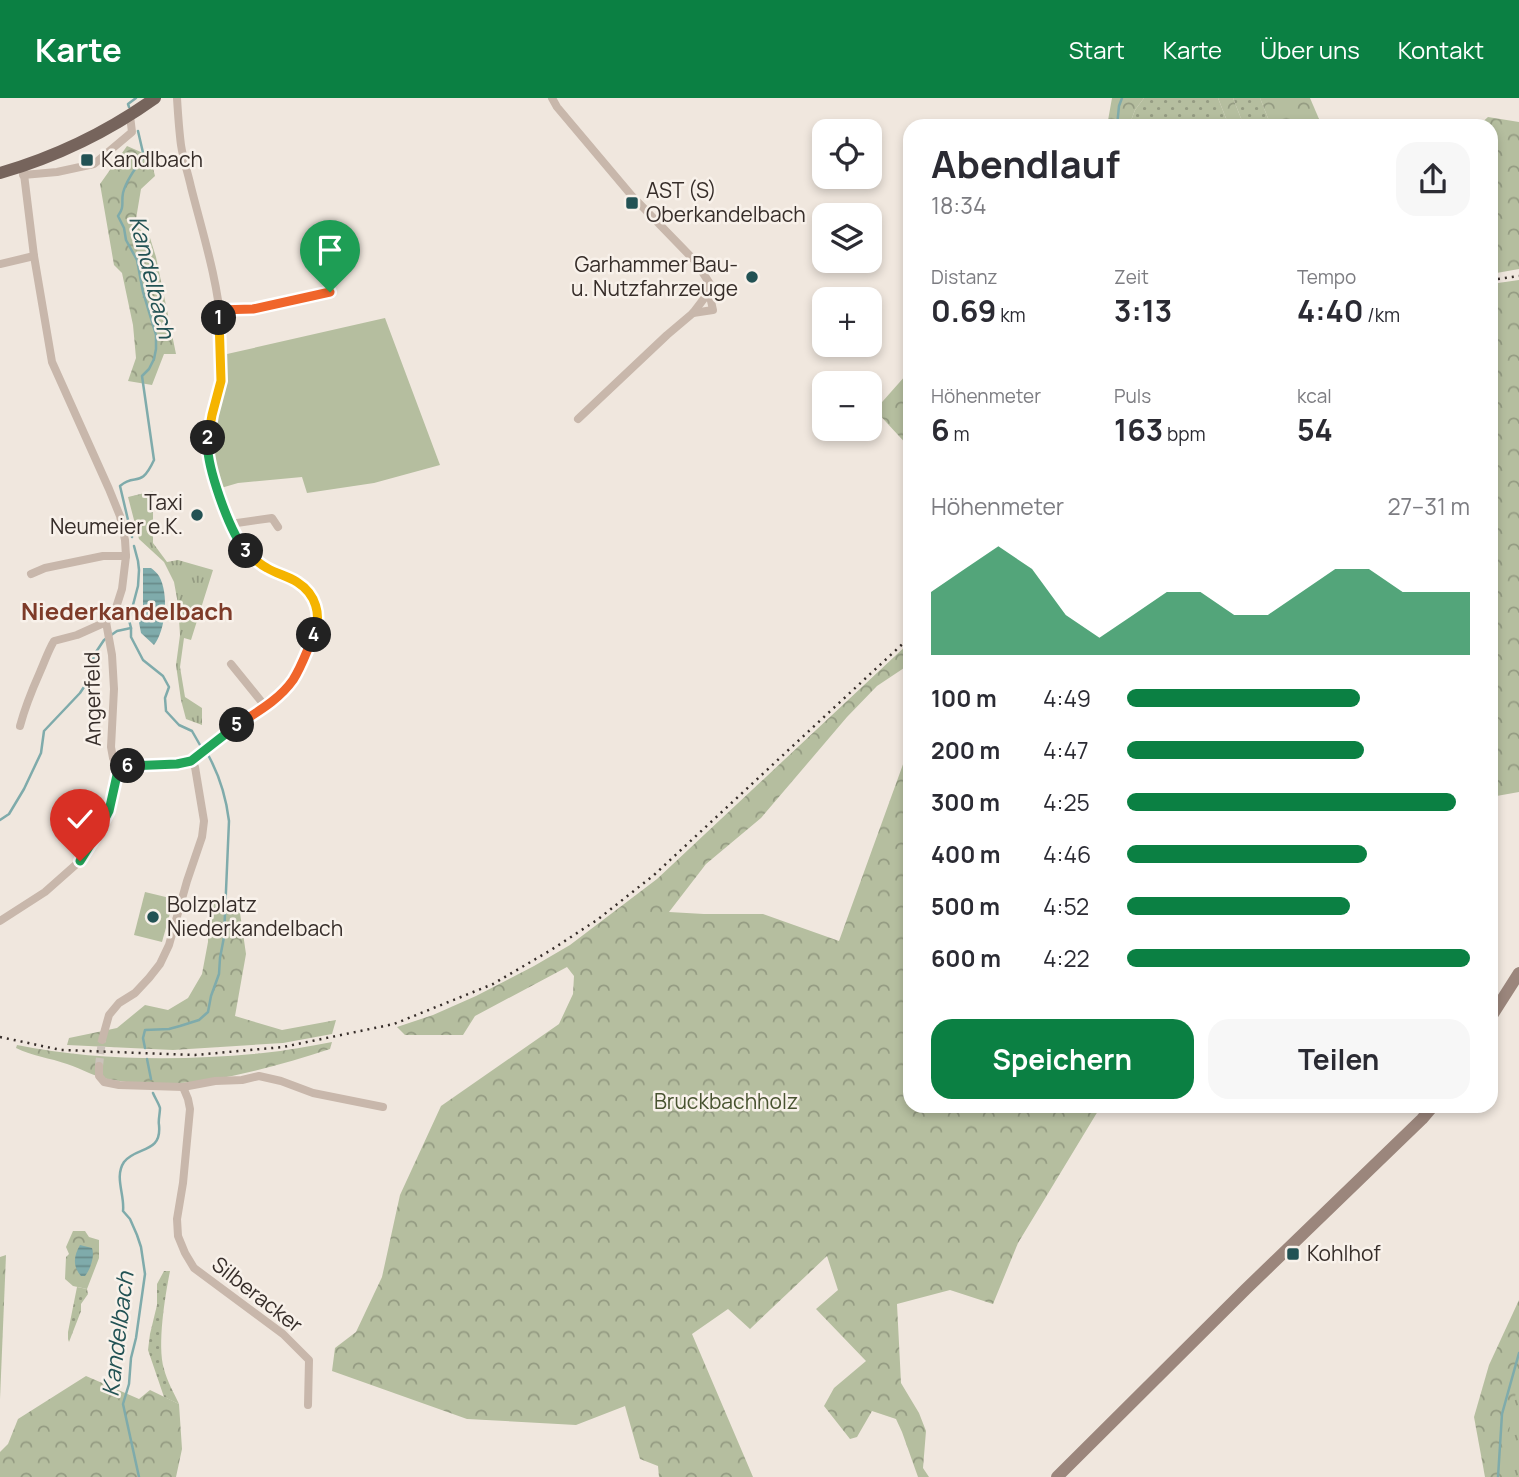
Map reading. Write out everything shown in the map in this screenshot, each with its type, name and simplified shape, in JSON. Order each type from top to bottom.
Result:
[{"type":"main road","points":[[0,173],[23,171],[130,116],[155,98]]},
{"type":"street","points":[[119,766],[191,761],[282,693],[299,669],[317,627],[318,614],[307,589],[268,569],[243,548],[230,524],[208,460],[207,443],[221,381],[221,325],[210,263],[181,147],[177,98]]},
{"type":"street","points":[[552,98],[632,196],[696,262],[710,284],[713,310],[693,313]]},
{"type":"street","points":[[23,171],[57,172],[94,163],[132,132],[130,116]]},
{"type":"street","name":"Angerfeld","points":[[20,726],[29,696],[54,640],[77,635],[106,622],[114,614],[122,589],[126,556],[120,516],[52,362],[23,171]]},
{"type":"street","points":[[0,264],[34,256]]},
{"type":"street","points":[[218,310],[253,309],[330,292]]},
{"type":"street","points":[[578,419],[693,313],[709,292]]},
{"type":"street","points":[[230,524],[272,518],[278,527]]},
{"type":"street","points":[[31,574],[46,568],[103,556],[126,556]]},
{"type":"street","name":"Angerfeld","points":[[0,921],[45,892],[80,861],[109,811],[119,766],[113,758],[111,747],[114,689],[106,622]]},
{"type":"street","points":[[231,664],[265,706]]},
{"type":"street","points":[[102,1040],[109,1015],[149,978],[160,964],[169,945],[202,837],[204,821],[195,767],[191,761]]},
{"type":"street","points":[[1498,1006],[1519,973]]},
{"type":"street","points":[[99,1066],[99,1076],[104,1082],[119,1085],[183,1087],[259,1076],[313,1093],[383,1107]]},
{"type":"street","name":"Silberacker","points":[[183,1087],[190,1109],[177,1219],[178,1236],[194,1268],[283,1334],[309,1360],[308,1405]]},
{"type":"street","points":[[1057,1477],[1427,1113]]},
{"type":"green space","points":[[1112,98],[1144,98],[1132,119],[1108,119]]},
{"type":"green space","points":[[1144,98],[1218,98],[1226,119],[1132,119]]},
{"type":"green space","points":[[1218,98],[1233,98],[1241,119],[1226,119]]},
{"type":"green space","points":[[1233,98],[1260,98],[1268,119],[1241,119]]},
{"type":"green space","points":[[1260,98],[1310,98],[1319,119],[1268,119]]},
{"type":"green space","points":[[1488,117],[1519,122],[1519,269],[1498,273],[1498,119],[1486,119]]},
{"type":"green space","points":[[127,146],[150,156],[155,176],[141,189],[135,225],[150,238],[176,354],[164,354],[152,385],[128,381],[136,358],[133,325],[122,273],[114,265],[100,184]]},
{"type":"green space","points":[[1519,280],[1519,792],[1498,796],[1498,283]]},
{"type":"green space","points":[[385,318],[440,465],[374,483],[307,493],[302,477],[238,483],[221,488],[211,445],[227,382],[227,354]]},
{"type":"green space","points":[[903,378],[903,440],[882,418],[882,402]]},
{"type":"green space","name":"Niederkandelbach","points":[[153,491],[153,543],[167,562],[178,560],[213,570],[191,640],[184,638],[180,667],[185,697],[202,708],[202,725],[186,719],[181,700],[176,665],[180,635],[174,582],[164,562],[139,539],[128,497]]},
{"type":"green space","name":"Bruckbachholz","points":[[903,649],[903,669],[877,686],[847,717],[761,818],[706,864],[669,912],[763,914],[839,941],[903,764],[903,1113],[1097,1113],[1018,1243],[993,1304],[950,1290],[897,1304],[901,1383],[919,1413],[926,1431],[923,1468],[929,1477],[918,1477],[896,1419],[872,1411],[857,1437],[850,1439],[824,1406],[834,1388],[866,1361],[816,1309],[838,1290],[827,1256],[750,1329],[728,1309],[692,1334],[753,1477],[659,1477],[658,1466],[640,1459],[625,1406],[576,1425],[467,1419],[332,1371],[335,1348],[356,1332],[382,1277],[400,1195],[441,1106],[559,1024],[573,994],[574,976],[567,967],[475,1016],[463,1035],[405,1035],[397,1027],[476,996],[534,966],[570,945],[657,879]]},
{"type":"green space","name":"Bolzplatz Niederkandelbach","points":[[145,892],[174,899],[162,942],[134,935]]},
{"type":"green space","points":[[221,900],[240,913],[246,954],[235,1016],[282,1030],[336,1020],[332,1034],[283,1043],[173,1050],[67,1045],[69,1038],[117,1028],[145,1005],[168,1010],[188,998],[202,974],[208,942],[208,903]]},
{"type":"green space","points":[[332,1042],[330,1049],[251,1072],[168,1084],[107,1079],[16,1048],[17,1045],[108,1057],[171,1058],[263,1053]]},
{"type":"green space","points":[[73,1231],[85,1231],[89,1237],[99,1240],[99,1258],[87,1289],[73,1286],[65,1279],[66,1257],[69,1254],[66,1247]]},
{"type":"green space","points":[[6,1255],[0,1399],[0,1257]]},
{"type":"green space","points":[[164,1271],[170,1271],[162,1320],[162,1359],[179,1404],[164,1397],[148,1350],[157,1305],[157,1284]]},
{"type":"green space","points":[[77,1287],[87,1289],[88,1294],[81,1304],[81,1311],[69,1342],[68,1332]]},
{"type":"green space","points":[[1519,1300],[1519,1477],[1485,1477],[1474,1417],[1489,1365]]},
{"type":"green space","points":[[1519,1374],[1519,1477],[1505,1477],[1508,1438]]},
{"type":"green space","points":[[86,1376],[139,1399],[150,1390],[179,1404],[182,1449],[176,1477],[0,1477],[0,1452],[8,1444],[18,1419]]},
{"type":"water","points":[[143,568],[151,568],[159,576],[164,592],[163,621],[154,645],[141,633],[138,617],[143,606]]},
{"type":"water","points":[[80,1245],[92,1248],[93,1251],[92,1263],[85,1276],[81,1276],[75,1264]]},
{"type":"waterway","name":"Kandelbach","points":[[129,107],[128,104],[136,98]]},
{"type":"waterway","points":[[1118,119],[1122,98]]},
{"type":"waterway","name":"Kandelbach","points":[[132,537],[120,486],[145,475],[154,460],[142,376],[149,369],[156,349],[156,335],[137,260],[126,240],[118,216],[126,184],[144,157],[138,131]]},
{"type":"waterway","name":"Kandelbach","points":[[134,546],[139,570],[138,586],[129,620],[131,637],[143,660],[163,676],[169,687],[165,698],[166,711],[179,725],[192,731],[200,745]]},
{"type":"waterway","points":[[0,820],[9,814],[24,789],[41,753],[44,731],[80,693],[90,678],[94,655],[104,640],[117,631],[131,628]]},
{"type":"waterway","name":"Kandelbach","points":[[145,1048],[145,1030],[180,1026],[199,1020],[208,1012],[219,974],[224,937],[229,821],[221,786],[207,753]]},
{"type":"waterway","points":[[147,1059],[151,1079]]},
{"type":"waterway","name":"Kandelbach","points":[[139,1477],[123,1404],[129,1384],[145,1274],[137,1235],[123,1211],[120,1174],[124,1162],[152,1145],[159,1134],[160,1108],[153,1093]]},
{"type":"waterway","points":[[1498,1477],[1502,1414],[1519,1353]]},
{"type":"tunnel","points":[[99,1066],[102,1040]]},
{"type":"railway","points":[[1498,279],[1519,276]]},
{"type":"railway","points":[[0,1037],[61,1050],[195,1055],[283,1047],[394,1024],[493,984],[597,920],[654,875],[903,644]]},
{"type":"place","name":"Kandlbach","points":[[87,160]]},
{"type":"place","name":"AST (S) Oberkandelbach","points":[[632,203]]},
{"type":"place","name":"Garhammer Bau- u. Nutzfahrzeuge","points":[[752,277]]},
{"type":"place","name":"Taxi Neumeier e.K.","points":[[197,515]]},
{"type":"place","name":"Bolzplatz Niederkandelbach","points":[[153,917]]},
{"type":"place","name":"Kohlhof","points":[[1293,1254]]},
{"type":"district","name":"Niederkandelbach","points":[[127,612]]},
{"type":"route","points":[[80,861],[109,811],[119,766],[191,761],[282,693],[299,669],[317,627],[318,614],[314,600],[307,589],[268,569],[243,548],[233,532],[218,491],[208,460],[207,443],[221,381],[221,325],[218,310],[253,309],[330,292]]}]
